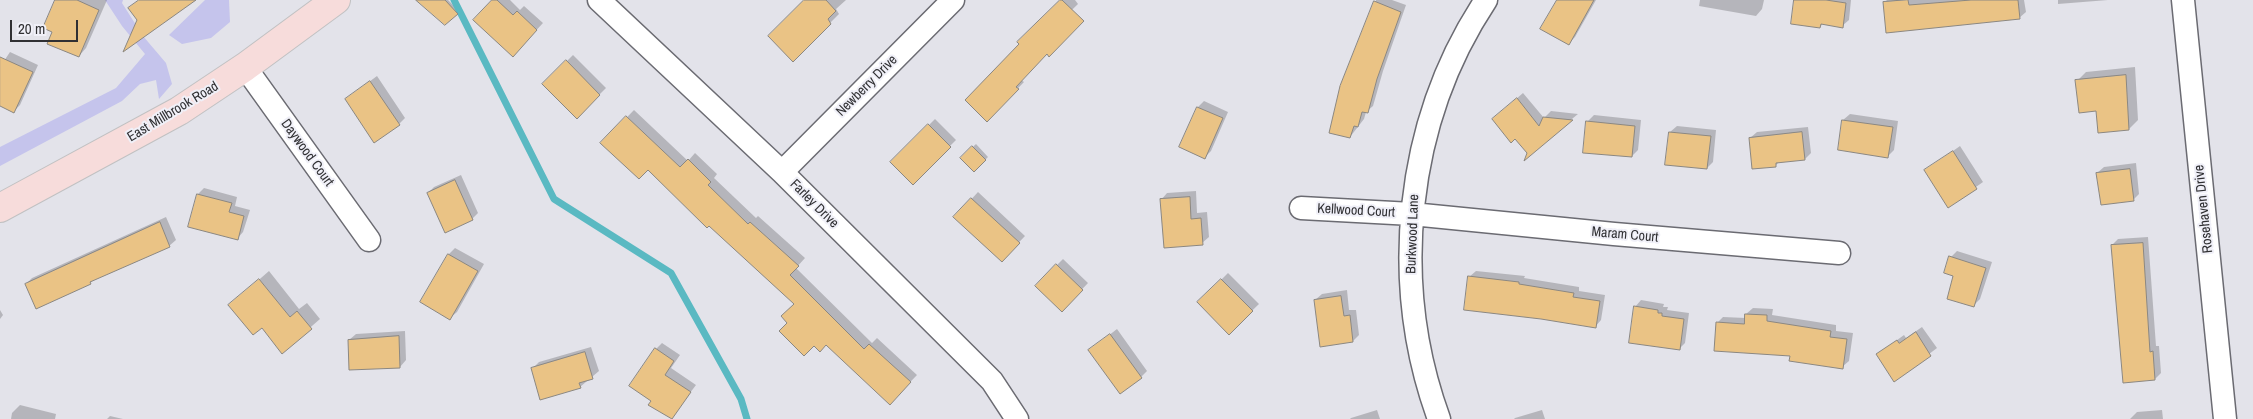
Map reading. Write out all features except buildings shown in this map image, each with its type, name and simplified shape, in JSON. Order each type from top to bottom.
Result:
[{"type":"main road","name":"East Millbrook Road","points":[[0,208],[179,111],[245,67],[336,0]]},
{"type":"street","name":"Farley Drive","points":[[599,0],[782,172],[992,381],[1016,419]]},
{"type":"street","name":"Newberry Drive","points":[[782,172],[953,0]]},
{"type":"street","name":"Burkwood Lane","points":[[1439,419],[1427,387],[1417,340],[1412,286],[1412,214],[1415,186],[1424,141],[1439,96],[1457,50],[1486,0]]},
{"type":"street","name":"Rosehaven Drive","points":[[2183,0],[2225,419]]},
{"type":"street","name":"Daywood Court","points":[[245,67],[369,240]]},
{"type":"street","name":"Kellwood Court","points":[[1301,208],[1412,214]]},
{"type":"street","name":"Maram Court","points":[[1412,214],[1614,234],[1839,252]]},
{"type":"shaded area","points":[[105,0],[123,0],[122,3],[143,36],[166,63],[172,84],[159,99],[156,80],[140,84],[122,101],[0,166],[0,147],[116,88],[145,54],[122,26]]},
{"type":"shaded area","points":[[205,0],[229,0],[230,22],[211,38],[182,44],[169,35]]},
{"type":"waterway","points":[[454,0],[554,199],[671,273],[741,399],[747,419]]}]
